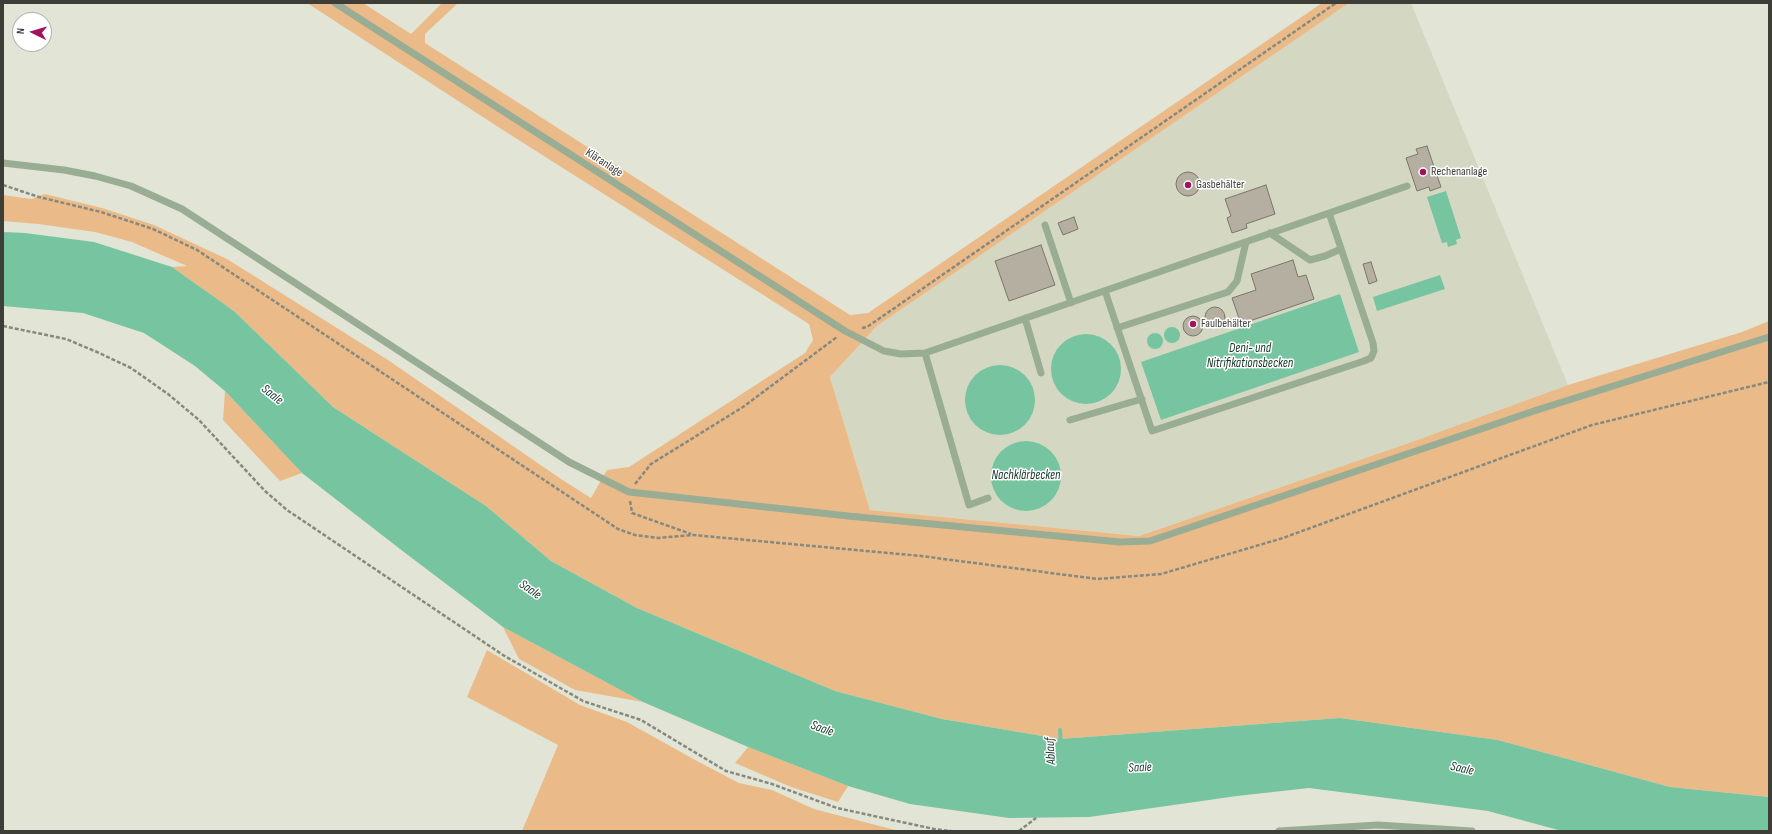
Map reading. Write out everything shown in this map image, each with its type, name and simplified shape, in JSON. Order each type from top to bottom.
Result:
[{"type":"lane","name":"Kläranlage","points":[[334,3],[845,331],[884,351],[901,354],[925,353],[1407,186]]},
{"type":"lane","points":[[3,163],[64,170],[95,176],[131,186],[182,209],[569,462],[629,492],[848,516],[1120,542],[1150,541],[1537,410],[1769,337]]},
{"type":"lane","points":[[1105,291],[1152,431],[1364,361],[1371,358],[1374,351],[1373,342],[1329,213]]},
{"type":"lane","points":[[1044,225],[1071,303]]},
{"type":"lane","points":[[1270,234],[1310,260],[1325,256],[1341,249]]},
{"type":"lane","points":[[1117,328],[1228,292],[1237,281],[1246,242]]},
{"type":"lane","points":[[1025,318],[1041,373]]},
{"type":"lane","points":[[925,353],[969,505],[988,498]]},
{"type":"lane","points":[[1070,420],[1142,399]]},
{"type":"lane","points":[[1279,831],[1378,825],[1472,831]]},
{"type":"path","points":[[693,535],[632,513],[629,492],[651,464],[743,406],[845,331],[867,327],[1336,3]]},
{"type":"path","points":[[3,185],[39,197],[101,212],[153,229],[197,250],[618,530],[635,535],[658,538],[693,535],[921,556],[1097,579],[1161,574],[1283,538],[1592,425],[1769,382]]},
{"type":"path","points":[[3,326],[66,339],[131,368],[168,394],[199,420],[265,491],[287,510],[502,655],[584,701],[641,720],[726,771],[772,784],[837,808],[926,828],[951,831]]},
{"type":"path","points":[[1019,831],[1036,818]]},
{"type":"shaded area","points":[[307,3],[363,3],[411,34],[442,3],[458,3],[425,34],[425,43],[850,315],[868,313],[1322,3],[1349,3],[877,326],[830,377],[870,510],[1139,536],[1406,444],[1568,385],[1742,332],[1769,321],[1769,797],[1670,787],[1498,740],[1340,718],[1060,739],[942,719],[835,691],[637,608],[551,561],[486,506],[333,407],[234,311],[172,267],[187,266],[132,242],[95,232],[3,221],[3,195],[31,199],[45,194],[102,208],[154,225],[227,259],[388,360],[591,498],[607,470],[629,467],[805,353],[813,340],[809,324],[506,132]]},
{"type":"shaded area","points":[[1349,3],[1411,3],[1568,385],[1406,444],[1139,536],[870,510],[830,377],[877,326]]},
{"type":"shaded area","points":[[225,391],[302,473],[280,481],[223,420]]},
{"type":"shaded area","points":[[503,627],[643,702],[575,690],[519,659]]},
{"type":"shaded area","points":[[487,650],[580,705],[627,722],[739,783],[772,790],[814,809],[899,831],[522,831],[558,745],[467,697]]},
{"type":"shaded area","points":[[748,747],[848,786],[838,802],[791,787],[735,763]]},
{"type":"water","points":[[1446,191],[1461,238],[1456,240],[1457,244],[1448,247],[1447,242],[1442,243],[1427,197]]},
{"type":"water","name":"Saale","points":[[3,232],[25,233],[94,242],[172,267],[234,311],[333,407],[486,506],[551,561],[637,608],[835,691],[942,719],[1060,739],[1340,718],[1498,740],[1670,787],[1769,797],[1769,831],[1562,831],[1488,811],[1309,788],[1237,796],[1089,817],[1009,818],[910,804],[848,786],[748,747],[643,702],[503,627],[302,473],[225,391],[195,366],[144,333],[83,313],[3,306]]},
{"type":"water","points":[[1440,275],[1445,289],[1377,311],[1373,297]]},
{"type":"water","name":"Deni- und Nitrifikationsbecken","points":[[1340,294],[1359,352],[1161,420],[1141,362]]},
{"type":"water","points":[[1172,327],[1178,329],[1180,335],[1178,341],[1172,343],[1166,341],[1164,335],[1166,329]]},
{"type":"water","points":[[1155,333],[1161,335],[1163,341],[1161,347],[1155,349],[1149,347],[1147,341],[1149,335]]},
{"type":"water","points":[[1086,334],[1099,337],[1111,344],[1118,356],[1121,369],[1118,382],[1111,394],[1099,401],[1086,404],[1073,401],[1061,394],[1054,382],[1051,369],[1054,356],[1061,344],[1073,337]]},
{"type":"water","name":"Nachklärbecken","points":[[1000,365],[1019,371],[1029,381],[1035,400],[1029,419],[1019,429],[1000,435],[981,429],[971,419],[965,400],[971,381],[981,371]]},
{"type":"water","name":"Nachklärbecken","points":[[1026,441],[1045,447],[1055,457],[1061,476],[1055,495],[1045,505],[1026,511],[1007,505],[997,495],[991,476],[997,457],[1007,447]]},
{"type":"building","name":"Rechenanlage","points":[[1427,146],[1441,187],[1430,191],[1429,187],[1417,191],[1406,158],[1418,154],[1416,149]]},
{"type":"building","name":"Gasbehälter","points":[[1188,172],[1197,175],[1200,184],[1197,193],[1188,196],[1179,193],[1176,184],[1179,175]]},
{"type":"building","points":[[1266,185],[1275,214],[1246,224],[1247,228],[1232,233],[1227,218],[1231,216],[1225,199]]},
{"type":"building","points":[[1074,217],[1078,229],[1063,235],[1058,223]]},
{"type":"building","points":[[1041,245],[1055,285],[1009,301],[995,261]]},
{"type":"building","points":[[1293,260],[1298,277],[1306,275],[1314,299],[1241,324],[1232,298],[1256,290],[1251,274]]},
{"type":"building","points":[[1371,262],[1377,281],[1369,284],[1363,264]]},
{"type":"building","name":"Faulbehälter","points":[[1211,307],[1219,307],[1225,313],[1225,321],[1219,327],[1211,327],[1205,321],[1205,313]]},
{"type":"building","name":"Faulbehälter","points":[[1189,316],[1197,316],[1203,322],[1203,330],[1197,336],[1189,336],[1183,330],[1183,322]]},
{"type":"waterway","name":"Ablauf","points":[[1060,730],[1061,744]]},
{"type":"place","name":"Rechenanlage","points":[[1423,172]]},
{"type":"place","name":"Gasbehälter","points":[[1188,185]]},
{"type":"place","name":"Faulbehälter","points":[[1193,324]]}]
